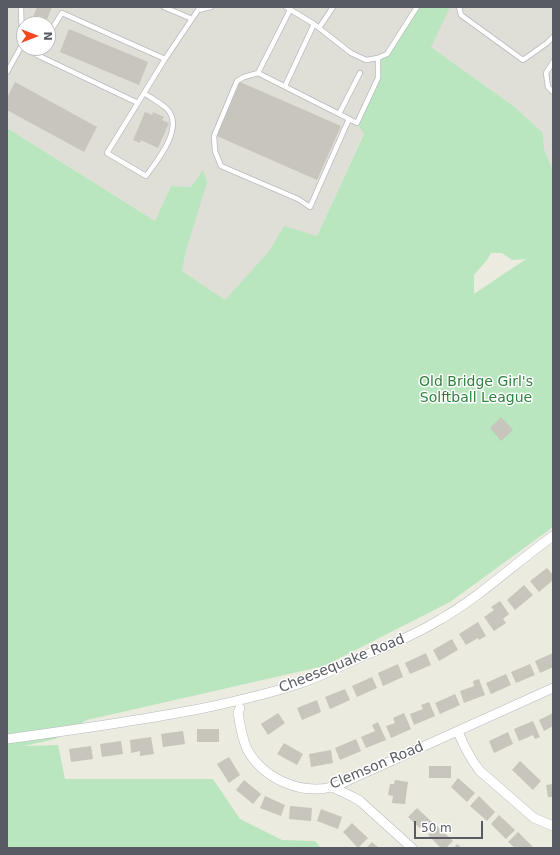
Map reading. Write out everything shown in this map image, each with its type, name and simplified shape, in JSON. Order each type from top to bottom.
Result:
[{"type":"street","name":"Cheesequake Road","points":[[7,739],[68,731],[172,714],[242,700],[307,681],[410,636],[443,618],[477,595],[553,536]]},
{"type":"street","name":"Clemson Road","points":[[240,708],[238,713],[245,743],[256,762],[278,780],[299,787],[315,789],[332,787],[458,732],[553,688]]},
{"type":"street","points":[[458,732],[468,754],[480,771],[534,818],[553,826]]},
{"type":"street","points":[[332,787],[360,802],[412,848]]},
{"type":"lane","points":[[164,7],[192,19]]},
{"type":"lane","points":[[144,93],[167,109],[172,117],[172,128],[164,152],[146,176],[107,153],[138,103],[144,93],[165,59],[198,10],[211,7]]},
{"type":"lane","points":[[319,28],[333,7]]},
{"type":"lane","points":[[258,73],[288,8],[314,24],[351,53],[366,60],[378,58],[387,54],[416,7]]},
{"type":"lane","points":[[459,7],[462,15],[523,60],[553,37]]},
{"type":"lane","points":[[56,22],[62,12],[165,59]]},
{"type":"lane","points":[[285,86],[314,24]]},
{"type":"lane","points":[[7,72],[17,56]]},
{"type":"lane","points":[[39,56],[138,103]]},
{"type":"lane","points":[[349,119],[310,207],[298,199],[222,166],[215,152],[214,136],[236,81],[258,73],[357,123],[378,78],[378,58]]},
{"type":"lane","points":[[553,62],[546,73],[548,87],[553,92]]},
{"type":"lane","points":[[339,114],[360,73]]},
{"type":"shaded area","points":[[7,7],[553,7],[553,169],[544,149],[543,133],[516,108],[431,47],[364,133],[317,236],[284,227],[269,251],[225,300],[182,271],[203,171],[191,187],[171,186],[155,221],[7,128]]},
{"type":"green space","name":"Old Bridge Girl's Solftball League","points":[[417,7],[450,7],[431,47],[516,108],[543,133],[544,149],[553,169],[553,527],[450,602],[324,666],[87,720],[55,739],[24,746],[58,745],[65,779],[213,779],[240,819],[282,840],[315,841],[321,848],[7,848],[7,128],[155,221],[171,186],[191,187],[203,170],[207,182],[186,251],[182,271],[225,300],[269,251],[284,226],[317,236],[364,134],[357,123],[378,78],[378,58],[387,54]],"holes":[[[491,253],[502,253],[512,260],[526,259],[474,294],[474,275]]]},
{"type":"building","points":[[37,7],[52,7],[48,16],[33,16]]},
{"type":"building","points":[[69,29],[148,62],[139,85],[60,52]]},
{"type":"building","points":[[15,82],[97,127],[84,152],[7,110],[7,98]]},
{"type":"building","points":[[240,82],[341,126],[317,180],[217,136]]},
{"type":"building","points":[[145,112],[152,115],[153,112],[164,117],[162,120],[169,123],[158,148],[141,140],[140,143],[133,140]]},
{"type":"building","points":[[501,417],[513,430],[501,441],[490,428]]},
{"type":"building","points":[[547,568],[553,575],[553,580],[539,592],[530,581]]},
{"type":"building","points":[[524,585],[533,595],[515,610],[507,600]]},
{"type":"building","points":[[500,601],[509,614],[503,619],[506,623],[494,631],[484,617],[494,610],[491,607]]},
{"type":"building","points":[[478,622],[486,636],[479,640],[478,638],[466,645],[459,634]]},
{"type":"building","points":[[452,639],[458,650],[439,661],[433,650]]},
{"type":"building","points":[[426,653],[431,665],[410,674],[405,663]]},
{"type":"building","points":[[553,653],[553,667],[540,673],[535,661]]},
{"type":"building","points":[[398,664],[403,677],[383,686],[378,673]]},
{"type":"building","points":[[530,664],[535,675],[516,683],[511,672]]},
{"type":"building","points":[[506,674],[511,685],[491,694],[486,683]]},
{"type":"building","points":[[372,677],[377,688],[357,697],[352,686]]},
{"type":"building","points":[[479,679],[485,695],[464,703],[460,691],[474,686],[473,681]]},
{"type":"building","points":[[345,689],[350,700],[330,709],[325,697]]},
{"type":"building","points":[[455,694],[460,705],[440,714],[435,703]]},
{"type":"building","points":[[317,700],[321,712],[302,720],[297,708]]},
{"type":"building","points":[[429,702],[435,716],[414,725],[410,714],[423,709],[421,705]]},
{"type":"building","points":[[278,713],[285,723],[268,735],[261,724]]},
{"type":"building","points":[[404,713],[411,729],[391,738],[386,726],[395,723],[393,718]]},
{"type":"building","points":[[553,713],[553,726],[544,731],[539,720]]},
{"type":"building","points":[[533,721],[540,737],[535,739],[533,735],[519,741],[514,729]]},
{"type":"building","points":[[378,722],[386,740],[366,748],[361,737],[375,731],[372,725]]},
{"type":"building","points":[[197,729],[219,729],[219,742],[197,742]]},
{"type":"building","points":[[183,731],[185,744],[163,747],[161,734]]},
{"type":"building","points":[[508,732],[513,744],[494,753],[489,741]]},
{"type":"building","points":[[151,737],[154,754],[140,756],[140,751],[131,753],[130,740]]},
{"type":"building","points":[[356,739],[361,751],[340,760],[335,748]]},
{"type":"building","points":[[121,741],[123,754],[102,757],[100,744]]},
{"type":"building","points":[[284,743],[303,754],[297,765],[277,754]]},
{"type":"building","points":[[91,746],[93,759],[71,762],[69,749]]},
{"type":"building","points":[[331,750],[333,763],[311,767],[309,754]]},
{"type":"building","points":[[229,757],[240,775],[229,783],[217,764]]},
{"type":"building","points":[[520,761],[541,781],[533,790],[512,770]]},
{"type":"building","points":[[429,766],[451,766],[451,778],[429,778]]},
{"type":"building","points":[[458,778],[475,793],[467,802],[451,787]]},
{"type":"building","points":[[244,780],[261,794],[253,804],[236,790]]},
{"type":"building","points":[[395,780],[408,782],[405,804],[392,803],[393,796],[388,795],[390,784],[394,784]]},
{"type":"building","points":[[553,784],[553,797],[548,797],[546,785]]},
{"type":"building","points":[[265,796],[285,805],[281,816],[260,808]]},
{"type":"building","points":[[479,796],[495,812],[487,821],[470,806]]},
{"type":"building","points":[[290,806],[312,808],[311,821],[289,819]]},
{"type":"building","points":[[417,808],[433,823],[424,832],[408,817]]},
{"type":"building","points":[[321,809],[342,817],[338,829],[317,821]]},
{"type":"building","points":[[499,815],[515,830],[506,839],[491,824]]},
{"type":"building","points":[[352,823],[368,838],[358,848],[343,832]]},
{"type":"building","points":[[437,826],[453,841],[446,848],[441,848],[428,835]]},
{"type":"building","points":[[518,832],[534,848],[515,848],[508,842]]},
{"type":"building","points":[[372,842],[379,848],[366,848]]},
{"type":"building","points":[[457,844],[462,848],[454,848]]}]
